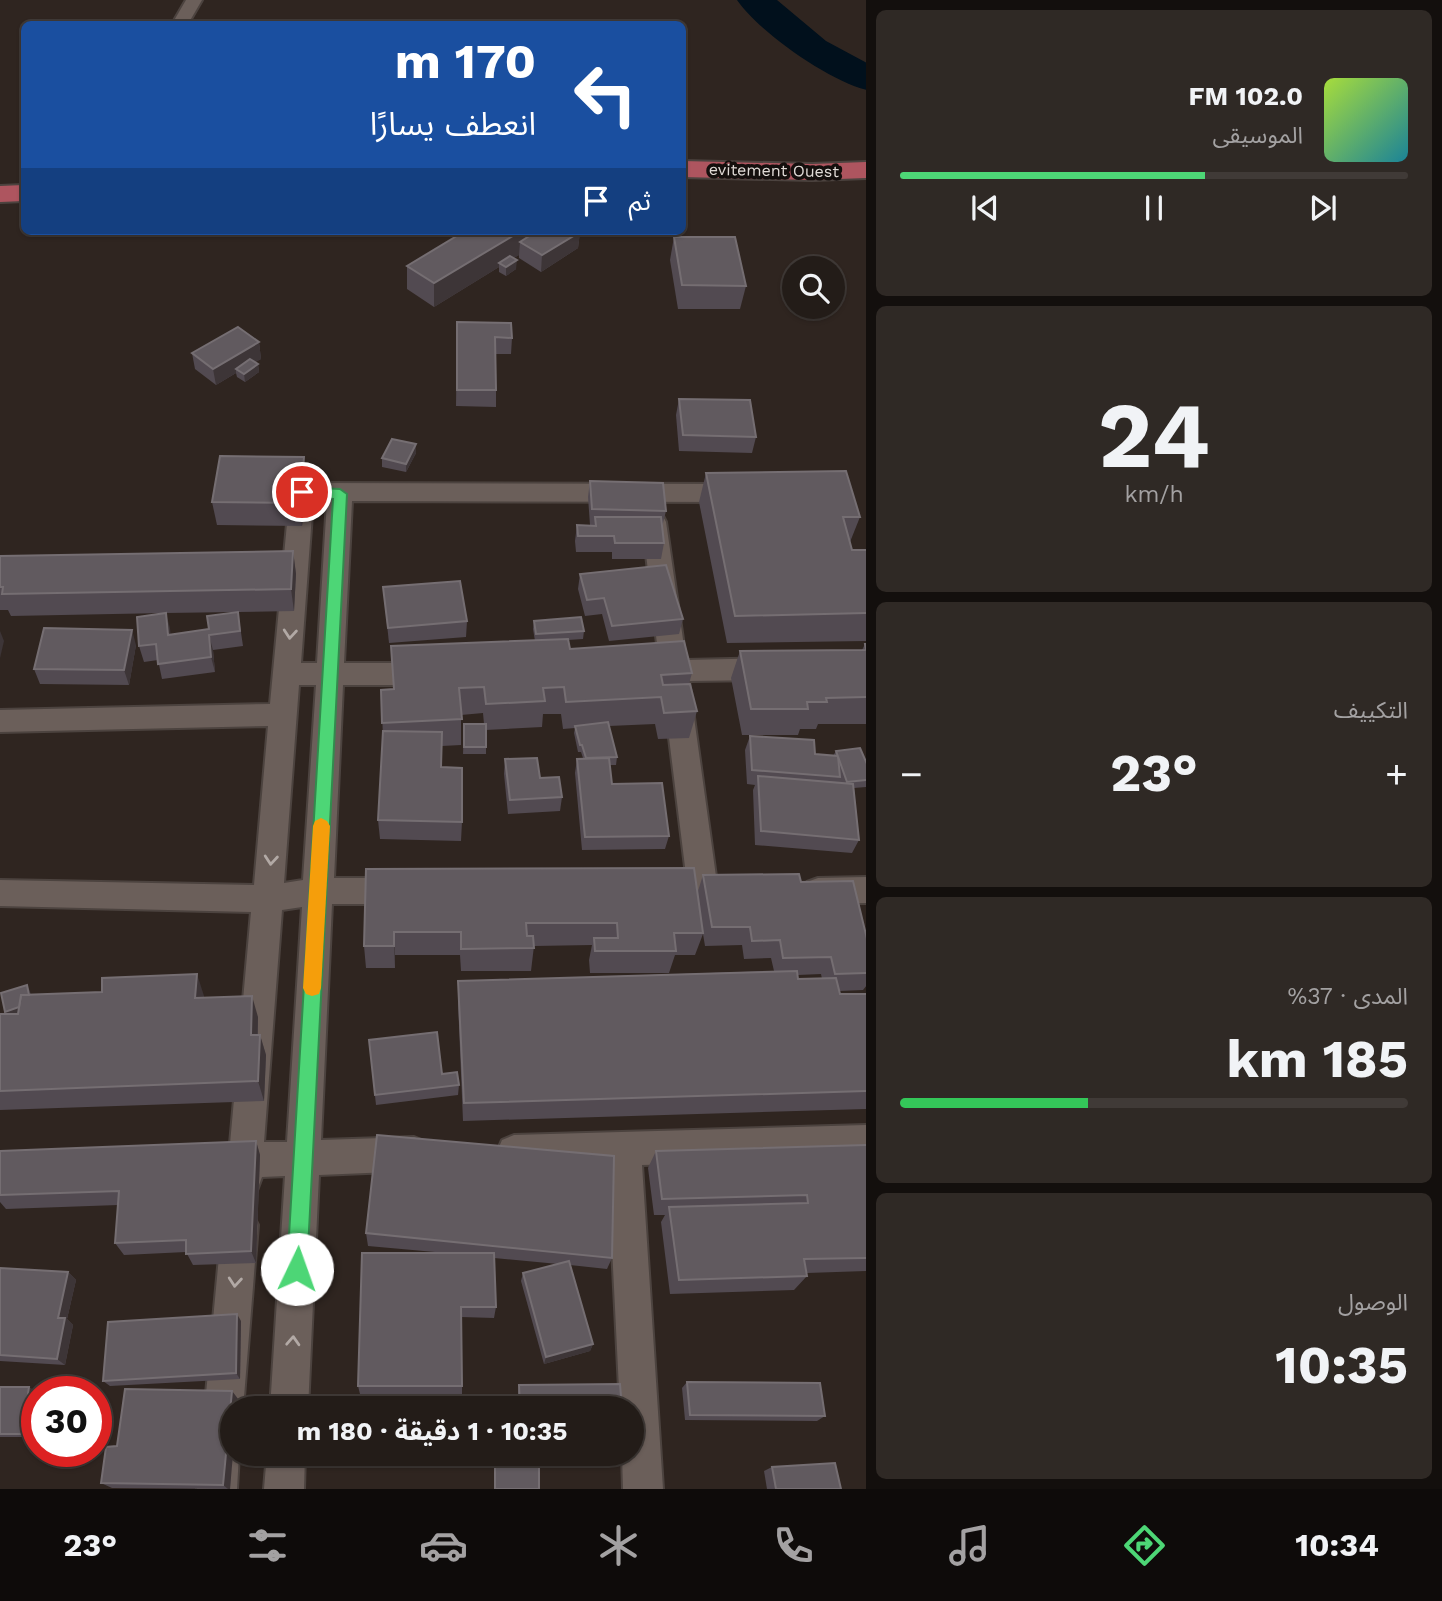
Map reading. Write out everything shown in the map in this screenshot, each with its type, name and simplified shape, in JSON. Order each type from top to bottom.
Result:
[{"type":"main road","name":"evitement Ouest","points":[[686,169],[777,172],[866,170]]},
{"type":"main road","points":[[0,194],[21,193]]},
{"type":"street","points":[[182,21],[194,0]]},
{"type":"street","points":[[217,1489],[287,674],[282,573],[302,492],[770,492]]},
{"type":"street","points":[[650,493],[702,891]]},
{"type":"street","points":[[290,1396],[340,494]]},
{"type":"street","points":[[632,672],[797,668]]},
{"type":"street","points":[[287,674],[453,674]]},
{"type":"street","points":[[0,721],[283,715]]},
{"type":"street","points":[[793,891],[836,903],[866,890]]},
{"type":"street","points":[[0,893],[267,898],[318,891],[428,891]]},
{"type":"street","points":[[485,1152],[866,1142]]},
{"type":"street","points":[[624,1149],[643,1489]]},
{"type":"street","points":[[191,1161],[443,1153]]},
{"type":"street","points":[[284,1489],[285,1466]]},
{"type":"building","points":[[458,235],[514,235],[434,283],[407,266]]},
{"type":"building","points":[[531,235],[575,235],[542,255],[520,242]]},
{"type":"building","points":[[674,237],[735,237],[746,286],[682,285]]},
{"type":"building","points":[[510,256],[517,260],[506,267],[499,263]]},
{"type":"building","points":[[457,322],[511,323],[512,338],[495,337],[496,390],[457,390]]},
{"type":"building","points":[[238,327],[259,342],[213,369],[192,353]]},
{"type":"building","points":[[250,359],[258,364],[244,374],[236,369]]},
{"type":"building","points":[[679,399],[750,400],[756,437],[683,435]]},
{"type":"building","points":[[392,439],[416,444],[406,464],[382,458]]},
{"type":"building","points":[[220,456],[304,457],[300,503],[212,502]]},
{"type":"building","points":[[846,471],[860,517],[843,517],[852,550],[866,550],[866,613],[735,616],[706,473]]},
{"type":"building","points":[[590,481],[663,483],[666,511],[592,509]]},
{"type":"building","points":[[595,517],[661,517],[664,543],[615,543],[614,536],[578,536],[577,525],[596,526]]},
{"type":"building","points":[[293,551],[291,589],[2,594],[3,587],[0,587],[0,556]]},
{"type":"building","points":[[666,565],[683,619],[612,626],[604,598],[587,600],[580,574]]},
{"type":"building","points":[[460,581],[467,621],[388,628],[383,587]]},
{"type":"building","points":[[238,612],[240,631],[209,635],[211,657],[158,664],[156,644],[139,646],[137,617],[166,613],[168,635],[209,629],[207,616]]},
{"type":"building","points":[[581,617],[584,631],[536,634],[534,621]]},
{"type":"building","points":[[44,628],[132,630],[124,670],[34,669]]},
{"type":"building","points":[[568,639],[570,649],[684,641],[692,673],[661,675],[663,685],[690,684],[697,711],[664,713],[661,697],[566,702],[564,687],[543,688],[545,701],[486,704],[484,687],[459,688],[462,719],[382,723],[381,690],[394,689],[391,646]]},
{"type":"building","points":[[866,650],[866,697],[826,698],[827,702],[807,702],[808,709],[751,709],[740,651]]},
{"type":"building","points":[[608,722],[617,757],[586,758],[575,726]]},
{"type":"building","points":[[464,724],[486,724],[486,747],[464,747]]},
{"type":"building","points":[[383,731],[442,732],[441,767],[462,768],[462,822],[378,820]]},
{"type":"building","points":[[750,736],[814,740],[815,754],[838,756],[840,777],[752,770]]},
{"type":"building","points":[[860,748],[866,762],[866,780],[847,782],[836,751]]},
{"type":"building","points":[[537,758],[540,778],[559,777],[562,797],[510,800],[505,759]]},
{"type":"building","points":[[609,758],[612,784],[662,783],[669,836],[585,837],[577,759]]},
{"type":"building","points":[[758,776],[853,784],[859,840],[761,831]]},
{"type":"building","points":[[694,868],[703,933],[674,933],[676,951],[595,951],[594,938],[618,938],[617,923],[526,923],[527,936],[533,936],[534,948],[461,949],[461,932],[394,932],[394,946],[364,946],[366,869]]},
{"type":"building","points":[[799,874],[801,882],[853,881],[866,935],[866,973],[835,974],[831,957],[783,958],[780,940],[752,941],[750,927],[712,927],[703,875]]},
{"type":"building","points":[[797,971],[798,979],[836,978],[840,994],[866,994],[866,1091],[464,1103],[458,981]]},
{"type":"building","points":[[197,974],[195,998],[252,996],[251,1035],[260,1035],[258,1081],[0,1091],[0,1014],[18,1014],[21,995],[102,992],[102,978]]},
{"type":"building","points":[[27,985],[29,995],[21,995],[19,1007],[5,1012],[1,993]]},
{"type":"building","points":[[437,1032],[442,1074],[457,1072],[459,1085],[375,1095],[369,1040]]},
{"type":"building","points":[[377,1135],[614,1156],[612,1258],[366,1233]]},
{"type":"building","points":[[256,1141],[251,1251],[186,1254],[186,1240],[115,1243],[119,1191],[0,1195],[0,1151]]},
{"type":"building","points":[[866,1145],[866,1258],[804,1259],[807,1276],[679,1280],[669,1207],[808,1203],[807,1195],[662,1199],[656,1151]]},
{"type":"building","points":[[362,1253],[494,1253],[496,1307],[461,1307],[462,1386],[358,1386]]},
{"type":"building","points":[[569,1261],[593,1344],[546,1357],[523,1273]]},
{"type":"building","points":[[0,1268],[68,1272],[58,1318],[65,1318],[57,1359],[0,1355]]},
{"type":"building","points":[[237,1314],[236,1373],[112,1380],[112,1376],[103,1376],[108,1322]]},
{"type":"building","points":[[687,1382],[820,1383],[825,1416],[690,1415]]},
{"type":"building","points":[[620,1384],[621,1396],[519,1396],[519,1385]]},
{"type":"building","points":[[0,1387],[21,1387],[21,1434],[0,1434]]},
{"type":"building","points":[[125,1389],[232,1391],[232,1396],[220,1396],[220,1466],[225,1466],[223,1485],[101,1483],[103,1467],[112,1467],[112,1446],[117,1446]]},
{"type":"building","points":[[835,1463],[841,1489],[776,1489],[772,1467]]},
{"type":"building","points":[[495,1466],[539,1466],[539,1489],[495,1489]]},
{"type":"waterway","points":[[755,0],[813,49],[866,78]]},
{"type":"slow traffic","points":[[312,988],[321,826]]},
{"type":"route","points":[[297,1269],[340,494],[302,492]]}]
